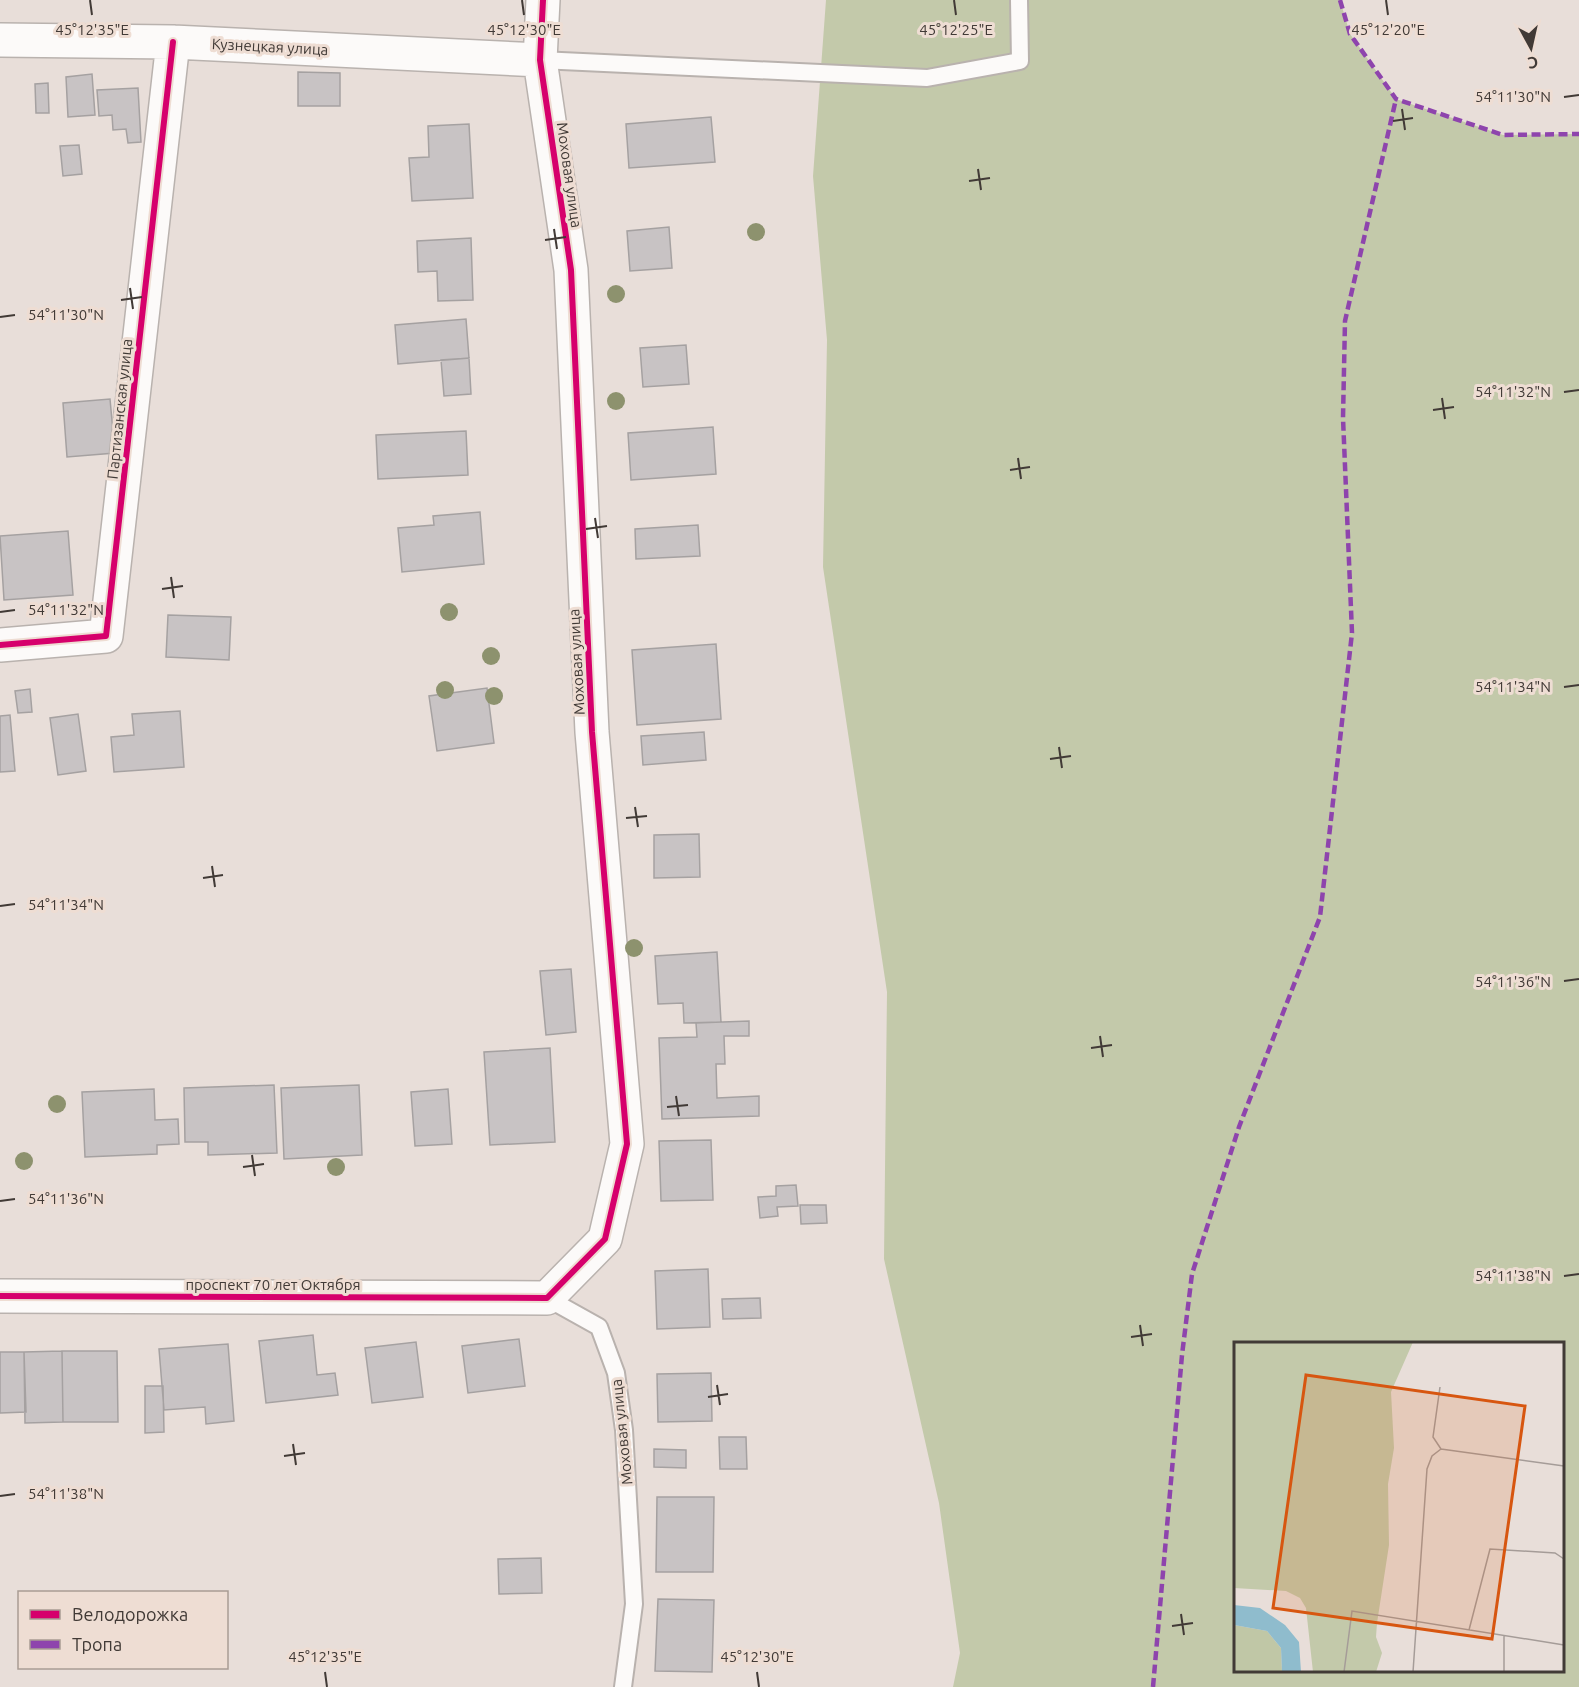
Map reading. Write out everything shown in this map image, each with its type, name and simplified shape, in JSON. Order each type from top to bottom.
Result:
[{"type":"street","name":"Моховая улица","points":[[543,0],[540,60],[571,270],[592,732],[627,1144],[605,1239],[547,1298]]},
{"type":"street","name":"Кузнецкая улица","points":[[0,39],[173,42],[540,60]]},
{"type":"street","name":"Партизанская улица","points":[[0,645],[106,636],[173,42]]},
{"type":"street","name":"проспект 70 лет Октября","points":[[0,1296],[547,1298]]},
{"type":"lane","points":[[540,60],[927,78],[1020,61],[1018,0]]},
{"type":"lane","name":"Моховая улица","points":[[547,1298],[599,1327],[616,1373],[624,1430],[634,1604],[624,1687]]},
{"type":"green space","points":[[826,0],[1340,0],[1350,34],[1396,99],[1503,135],[1579,134],[1579,1687],[953,1687],[960,1653],[939,1503],[884,1259],[887,992],[823,567],[827,340],[813,176]]},
{"type":"building","points":[[298,72],[340,73],[340,106],[298,106]]},
{"type":"building","points":[[92,74],[95,115],[68,117],[66,77]]},
{"type":"building","points":[[48,83],[49,113],[36,113],[35,84]]},
{"type":"building","points":[[138,88],[141,142],[128,143],[126,129],[113,130],[112,115],[99,116],[97,90]]},
{"type":"building","points":[[711,117],[715,162],[629,168],[626,124]]},
{"type":"building","points":[[469,124],[473,198],[412,201],[409,158],[429,157],[428,126]]},
{"type":"building","points":[[79,145],[82,174],[63,176],[60,146]]},
{"type":"building","points":[[669,227],[672,268],[630,271],[627,231]]},
{"type":"building","points":[[471,238],[473,300],[438,301],[437,271],[418,272],[417,241]]},
{"type":"building","points":[[466,319],[469,358],[398,364],[395,325]]},
{"type":"building","points":[[686,345],[689,384],[643,387],[640,348]]},
{"type":"building","points":[[469,358],[471,394],[444,396],[441,360]]},
{"type":"building","points":[[110,399],[115,453],[67,457],[63,403]]},
{"type":"building","points":[[713,427],[716,474],[631,480],[628,433]]},
{"type":"building","points":[[466,431],[468,475],[378,479],[376,435]]},
{"type":"building","points":[[480,512],[484,564],[402,572],[398,528],[434,525],[433,516]]},
{"type":"building","points":[[698,525],[700,556],[636,559],[635,529]]},
{"type":"building","points":[[68,531],[73,595],[4,600],[0,536]]},
{"type":"building","points":[[168,615],[231,617],[229,660],[166,657]]},
{"type":"building","points":[[716,644],[721,719],[637,725],[632,650]]},
{"type":"building","points":[[487,688],[494,743],[437,751],[429,696]]},
{"type":"building","points":[[30,689],[32,712],[18,713],[15,691]]},
{"type":"building","points":[[180,711],[184,767],[114,772],[111,737],[134,735],[132,714]]},
{"type":"building","points":[[78,714],[86,771],[58,775],[50,718]]},
{"type":"building","points":[[10,715],[15,771],[0,772],[0,716]]},
{"type":"building","points":[[704,732],[706,760],[643,765],[641,736]]},
{"type":"building","points":[[699,834],[700,877],[654,878],[654,835]]},
{"type":"building","points":[[717,952],[721,1022],[684,1023],[683,1003],[658,1004],[655,956]]},
{"type":"building","points":[[571,969],[576,1032],[546,1035],[540,971]]},
{"type":"building","points":[[749,1021],[749,1036],[724,1036],[725,1064],[716,1064],[717,1098],[759,1096],[759,1116],[662,1119],[659,1038],[697,1037],[696,1023]]},
{"type":"building","points":[[550,1048],[555,1142],[490,1145],[484,1052]]},
{"type":"building","points":[[274,1085],[277,1153],[208,1155],[208,1142],[185,1142],[184,1088]]},
{"type":"building","points":[[359,1085],[362,1155],[284,1159],[281,1088]]},
{"type":"building","points":[[154,1089],[155,1120],[178,1119],[179,1144],[157,1145],[157,1154],[85,1157],[82,1092]]},
{"type":"building","points":[[448,1089],[452,1144],[415,1146],[411,1092]]},
{"type":"building","points":[[711,1140],[713,1200],[661,1201],[659,1141]]},
{"type":"building","points":[[796,1185],[798,1206],[777,1207],[778,1216],[760,1218],[758,1197],[776,1196],[776,1186]]},
{"type":"building","points":[[800,1205],[826,1205],[827,1223],[801,1224]]},
{"type":"building","points":[[708,1269],[710,1327],[657,1329],[655,1271]]},
{"type":"building","points":[[760,1298],[761,1318],[723,1319],[722,1299]]},
{"type":"building","points":[[313,1335],[317,1375],[335,1373],[338,1395],[266,1403],[259,1341]]},
{"type":"building","points":[[519,1339],[525,1386],[468,1393],[462,1346]]},
{"type":"building","points":[[416,1342],[423,1397],[372,1403],[365,1348]]},
{"type":"building","points":[[228,1344],[234,1421],[206,1424],[205,1407],[164,1410],[159,1349]]},
{"type":"building","points":[[62,1351],[117,1351],[118,1422],[63,1422]]},
{"type":"building","points":[[62,1351],[63,1422],[25,1423],[24,1352]]},
{"type":"building","points":[[0,1352],[24,1352],[26,1412],[0,1413]]},
{"type":"building","points":[[711,1373],[712,1421],[658,1422],[657,1374]]},
{"type":"building","points":[[145,1386],[163,1386],[164,1432],[145,1433]]},
{"type":"building","points":[[719,1437],[746,1437],[747,1469],[720,1469]]},
{"type":"building","points":[[654,1449],[686,1450],[686,1468],[654,1467]]},
{"type":"building","points":[[657,1497],[714,1497],[713,1572],[656,1572]]},
{"type":"building","points":[[541,1558],[542,1593],[499,1594],[498,1559]]},
{"type":"building","points":[[658,1599],[714,1600],[712,1672],[655,1671]]},
{"type":"marked path","points":[[1340,0],[1350,34],[1396,99],[1503,135],[1579,134]]},
{"type":"marked path","points":[[1153,1687],[1182,1355],[1192,1274],[1239,1127],[1320,917],[1352,633],[1343,418],[1345,321],[1396,99]]},
{"type":"cycle path","points":[[0,1296],[547,1298],[605,1239],[627,1144],[592,732],[571,270],[540,60],[543,0]]},
{"type":"cycle path","points":[[0,645],[106,636],[173,42]]}]
